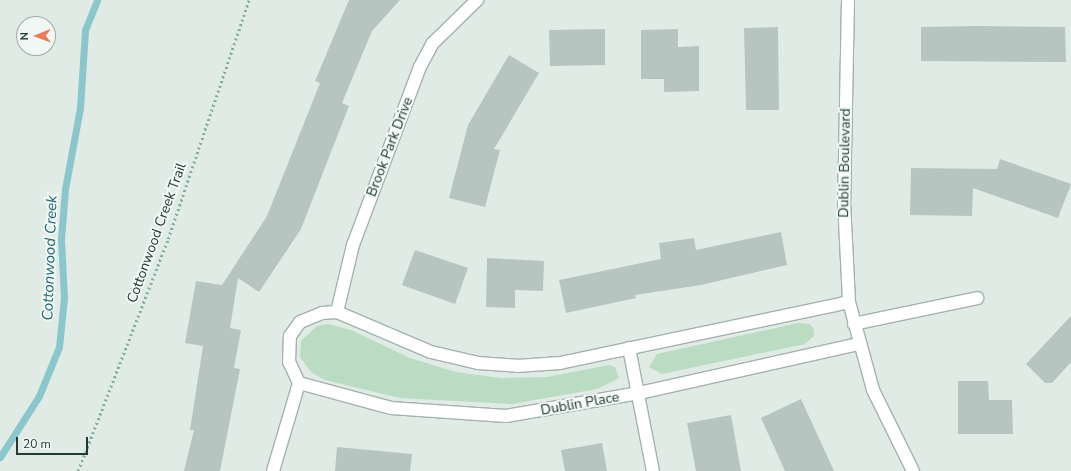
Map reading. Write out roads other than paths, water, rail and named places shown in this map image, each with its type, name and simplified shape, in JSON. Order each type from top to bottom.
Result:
[{"type":"street","name":"Brook Park Drive","points":[[337,312],[353,245],[420,67],[433,43],[477,0]]},
{"type":"street","name":"Dublin Boulevard","points":[[848,0],[844,209],[849,302],[859,344],[885,417],[913,471]]},
{"type":"street","points":[[854,324],[977,298]]},
{"type":"street","points":[[273,471],[299,383],[289,362],[290,336],[300,322],[312,316],[337,312],[431,352],[498,366],[552,364],[849,302]]},
{"type":"street","name":"Dublin Place","points":[[299,383],[391,408],[477,417],[535,413],[638,393],[859,344]]},
{"type":"street","points":[[629,348],[653,471]]},
{"type":"waterway","name":"Cottonwood Creek","points":[[0,457],[39,396],[59,347],[64,298],[61,239],[65,189],[80,108],[85,30],[97,0]]}]
